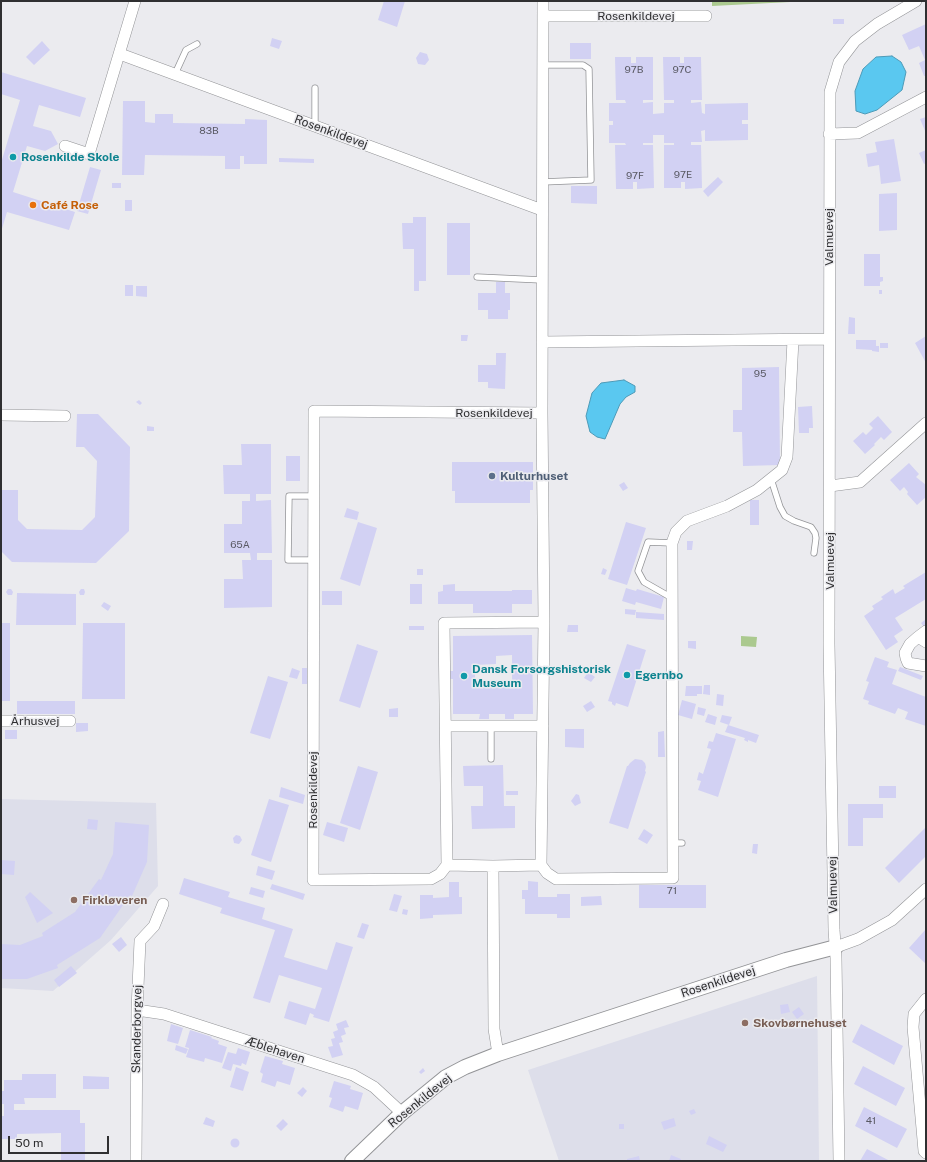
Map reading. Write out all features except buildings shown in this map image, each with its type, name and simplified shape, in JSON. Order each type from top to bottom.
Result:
[{"type":"street","points":[[65,146],[90,154],[135,1]]},
{"type":"street","name":"Rosenkildevej","points":[[541,864],[544,622],[542,413],[543,1]]},
{"type":"street","name":"Valmuevej","points":[[839,1161],[829,644],[830,92],[839,62],[854,41],[877,24],[916,1]]},
{"type":"street","name":"Rosenkildevej","points":[[542,16],[706,16]]},
{"type":"street","name":"Rosenkildevej","points":[[120,54],[542,210]]},
{"type":"street","points":[[829,134],[858,133],[926,97]]},
{"type":"street","points":[[544,622],[444,623],[447,865],[494,866],[541,864],[547,873],[556,879],[673,878],[678,843],[672,543],[676,532],[687,521],[727,506],[758,490],[782,470],[787,457],[794,340]]},
{"type":"street","points":[[542,342],[829,340]]},
{"type":"street","name":"Rosenkildevej","points":[[447,865],[440,874],[431,879],[313,880],[314,412],[542,413]]},
{"type":"street","points":[[1,415],[65,416]]},
{"type":"street","points":[[830,486],[860,482],[926,423]]},
{"type":"street","points":[[923,637],[910,644],[905,653],[908,663],[926,666]]},
{"type":"street","name":"Århusvej","points":[[1,721],[70,721]]},
{"type":"street","points":[[446,726],[543,726]]},
{"type":"street","points":[[494,866],[494,1029],[498,1054]]},
{"type":"street","name":"Rosenkildevej","points":[[352,1161],[402,1113],[446,1077],[465,1067],[498,1054],[778,962],[836,947],[858,939],[892,920],[926,889]]},
{"type":"street","name":"Skanderborgvej","points":[[136,1161],[137,1010],[140,941],[154,926],[163,904]]},
{"type":"street","points":[[926,999],[914,1014],[913,1026],[924,1151],[926,1153]]},
{"type":"street","name":"Æblehaven","points":[[137,1010],[164,1014],[353,1075],[374,1087],[402,1113]]},
{"type":"lane","points":[[175,74],[186,50],[197,44]]},
{"type":"lane","points":[[542,66],[583,66],[589,69],[591,180],[542,182]]},
{"type":"lane","points":[[315,126],[316,88]]},
{"type":"lane","points":[[477,276],[542,280]]},
{"type":"lane","points":[[771,479],[780,507],[785,516],[794,522],[811,527],[815,533],[816,538],[814,553]]},
{"type":"lane","points":[[314,496],[289,496],[288,560],[314,560]]},
{"type":"lane","points":[[672,543],[648,542],[638,571],[644,582],[673,598]]},
{"type":"lane","points":[[491,726],[491,759]]},
{"type":"shaded area","name":"Firkløveren","points":[[1,799],[156,803],[158,886],[111,940],[53,991],[1,988]]},
{"type":"shaded area","name":"Skovbørnehuset","points":[[817,976],[819,1161],[559,1161],[528,1070]]},
{"type":"green space","points":[[712,1],[810,1],[712,6]]},
{"type":"green space","points":[[741,636],[757,637],[756,647],[741,646]]},
{"type":"water","points":[[892,56],[901,62],[906,72],[902,90],[877,110],[865,114],[856,111],[855,91],[863,69],[876,57]]},
{"type":"water","points":[[624,380],[635,386],[635,392],[626,397],[620,404],[605,439],[597,437],[590,432],[586,416],[592,393],[601,383]]},
{"type":"place","name":"Rosenkilde Skole","points":[[13,157]]},
{"type":"place","name":"Café Rose","points":[[33,205]]},
{"type":"place","name":"Kulturhuset","points":[[492,476]]},
{"type":"place","name":"Egernbo","points":[[627,675]]},
{"type":"place","name":"Dansk Forsorgshistorisk Museum","points":[[464,676]]},
{"type":"place","name":"Firkløveren","points":[[74,900]]},
{"type":"place","name":"Skovbørnehuset","points":[[745,1023]]}]
